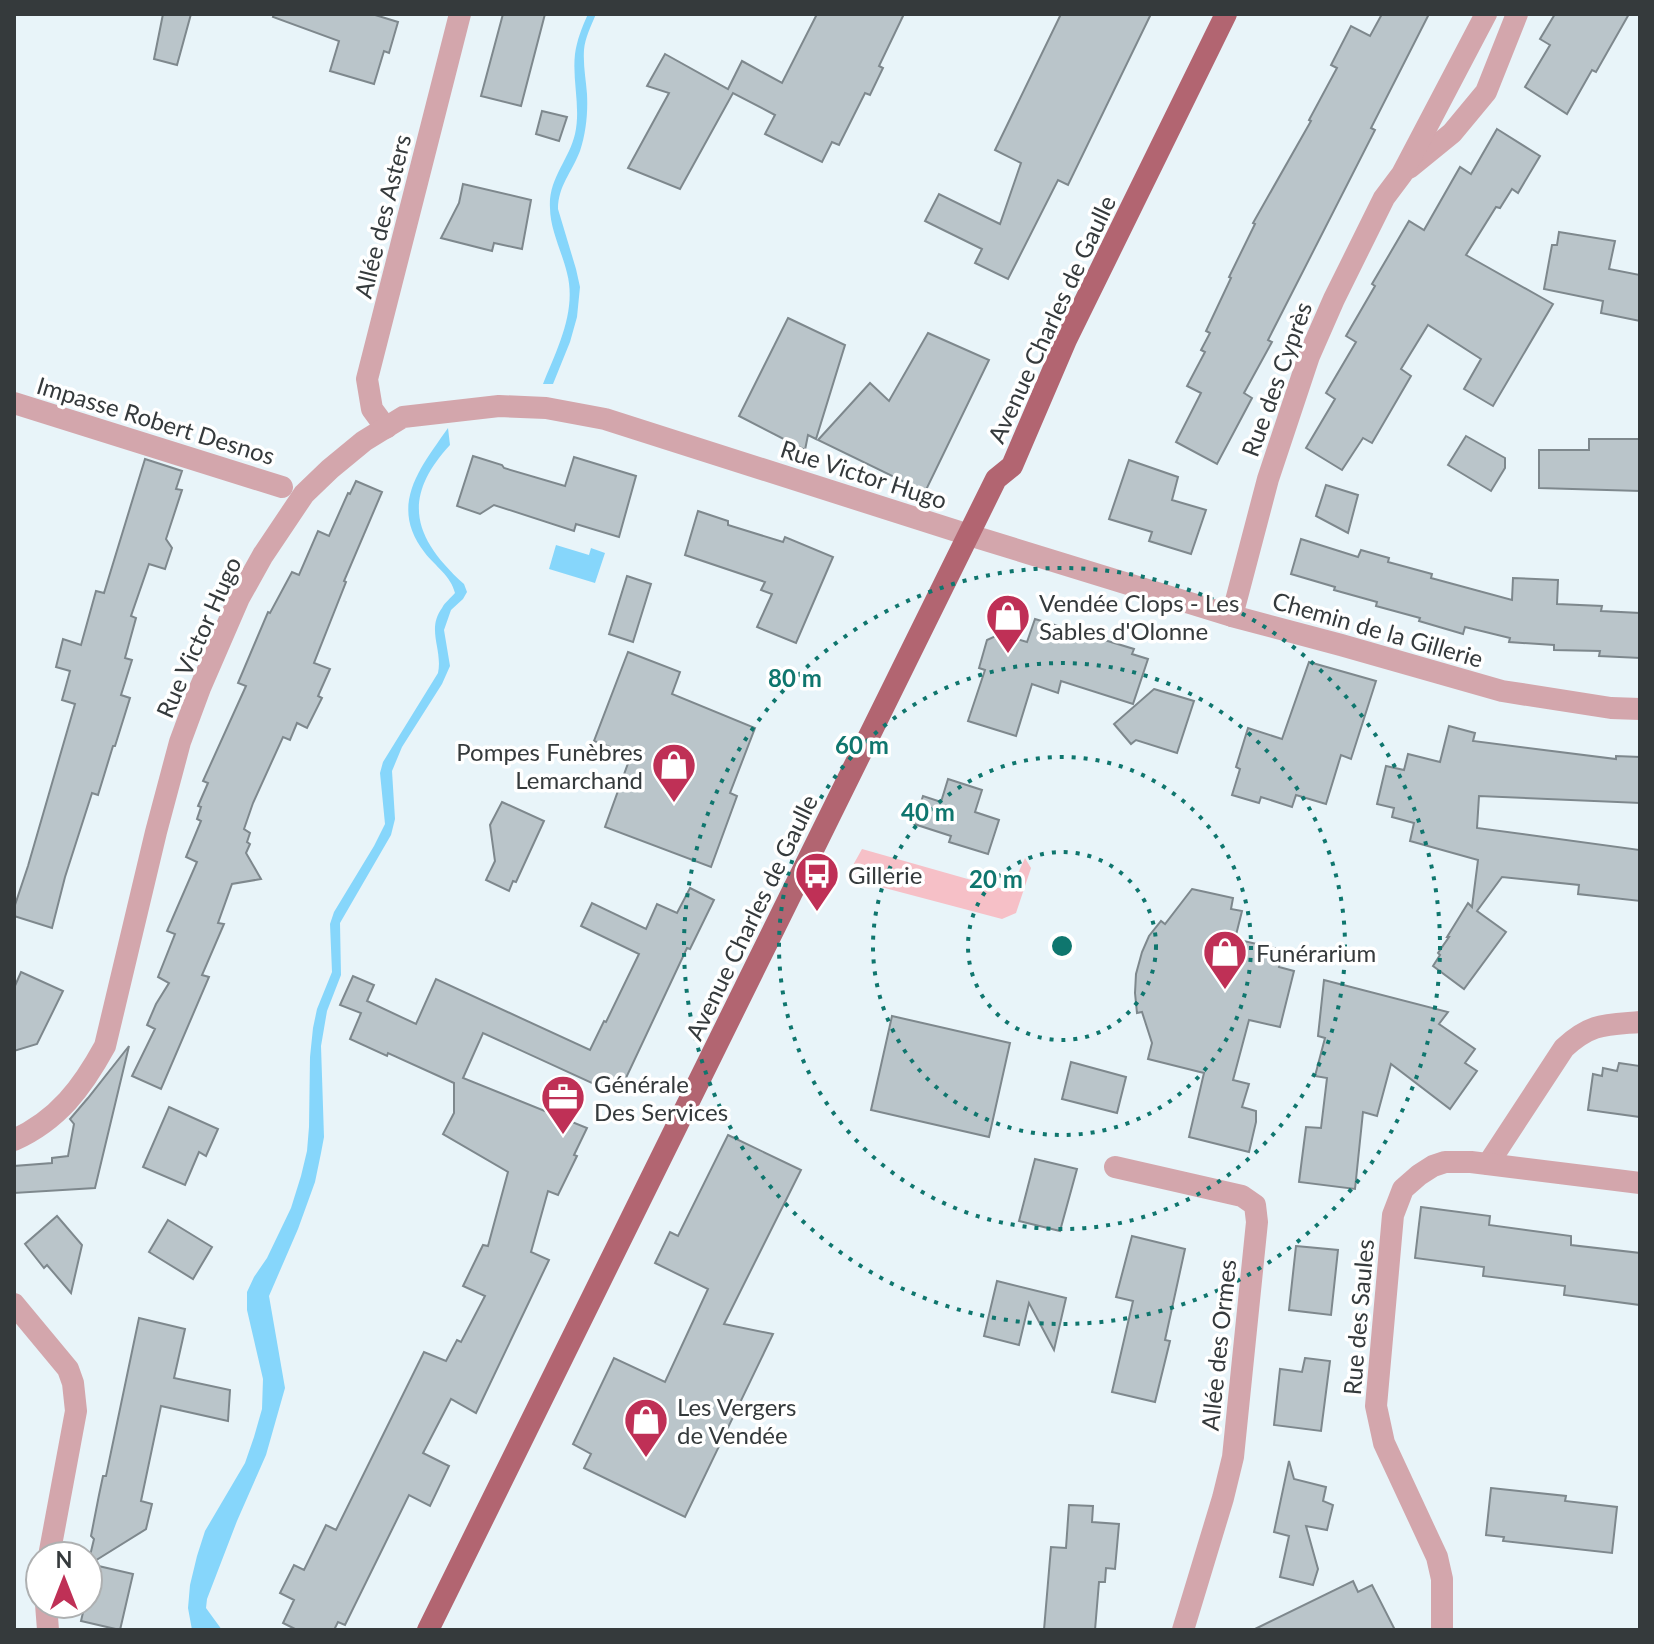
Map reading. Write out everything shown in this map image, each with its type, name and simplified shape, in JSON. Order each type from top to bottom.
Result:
[{"type":"main road","name":"Avenue Charles de Gaulle","points":[[428,1630],[996,479],[1012,466],[1066,340],[1226,14]]},
{"type":"street","name":"Allée des Asters","points":[[386,428],[372,409],[367,379],[460,14]]},
{"type":"street","name":"Rue des Cyprès","points":[[1232,616],[1268,479],[1309,356],[1384,198],[1402,174],[1486,14]]},
{"type":"street","name":"Rue des Cyprès","points":[[1402,174],[1452,133],[1486,92],[1517,14]]},
{"type":"street","name":"Impasse Robert Desnos","points":[[14,403],[282,487]]},
{"type":"street","name":"Rue Victor Hugo","points":[[14,1140],[44,1123],[69,1101],[89,1075],[105,1046],[180,742],[239,598],[263,555],[304,494],[364,441],[403,417],[499,406],[561,410],[605,419],[969,535]]},
{"type":"street","name":"Chemin de la Gillerie","points":[[969,535],[1232,616],[1502,691],[1598,706],[1640,709]]},
{"type":"street","points":[[1488,1164],[1564,1048],[1579,1034],[1599,1026],[1640,1022]]},
{"type":"street","name":"Rue des Saules","points":[[1442,1630],[1442,1579],[1437,1557],[1384,1443],[1376,1406],[1393,1215],[1403,1189],[1433,1166],[1445,1162],[1488,1164],[1640,1183]]},
{"type":"street","name":"Allée des Ormes","points":[[1115,1167],[1242,1196],[1255,1205],[1257,1222],[1233,1457],[1183,1630]]},
{"type":"street","points":[[14,1304],[68,1369],[75,1399],[76,1411],[52,1540]]},
{"type":"shaded area","points":[[862,849],[1010,891],[1025,858],[1031,868],[1016,913],[1002,919],[862,882],[852,867]]},
{"type":"water","points":[[588,14],[596,14],[584,50],[585,130],[580,151],[560,193],[558,209],[580,287],[577,317],[553,384],[543,384],[564,330],[569,301],[567,273],[552,224],[550,198],[575,134],[575,54]]},
{"type":"water","points":[[448,428],[450,445],[434,464],[424,483],[419,500],[420,517],[424,534],[433,550],[464,584],[467,592],[451,610],[444,630],[450,666],[402,747],[392,771],[395,819],[391,835],[340,923],[341,975],[327,1011],[321,1046],[324,1137],[321,1153],[315,1182],[298,1229],[269,1296],[285,1388],[266,1455],[207,1599],[206,1608],[222,1630],[192,1630],[188,1608],[197,1556],[205,1531],[245,1463],[262,1409],[263,1379],[247,1310],[247,1292],[291,1208],[307,1151],[313,1028],[332,972],[330,924],[385,824],[380,773],[383,762],[438,673],[435,624],[443,606],[455,593],[450,581],[414,536],[409,503],[419,473]]},
{"type":"water","points":[[556,545],[589,555],[591,548],[605,553],[595,583],[549,569]]},
{"type":"building","points":[[163,14],[191,14],[177,65],[154,59]]},
{"type":"building","points":[[274,14],[372,14],[398,22],[389,53],[384,51],[374,84],[330,71],[339,41],[273,17]]},
{"type":"building","points":[[503,14],[545,14],[521,106],[481,96]]},
{"type":"building","points":[[817,14],[904,14],[879,66],[883,68],[870,95],[865,93],[839,145],[832,142],[822,162],[765,134],[775,115],[733,93],[680,189],[628,168],[669,93],[647,86],[665,54],[728,89],[742,61],[782,83]]},
{"type":"building","points":[[1061,14],[1151,14],[1068,185],[1058,180],[1008,279],[975,263],[982,249],[925,221],[939,194],[1000,224],[1021,163],[995,150]]},
{"type":"building","points":[[1382,14],[1429,14],[1371,128],[1375,130],[1268,340],[1272,342],[1244,393],[1252,398],[1217,464],[1176,442],[1201,393],[1187,386],[1205,352],[1201,350],[1210,333],[1206,331],[1253,223],[1337,68],[1331,65],[1351,26],[1370,36]]},
{"type":"building","points":[[1555,14],[1629,14],[1596,72],[1592,70],[1567,114],[1525,87],[1550,45],[1540,39]]},
{"type":"building","points":[[542,111],[567,117],[559,141],[536,134]]},
{"type":"building","points":[[1497,129],[1540,156],[1518,193],[1512,189],[1500,208],[1496,207],[1466,255],[1553,304],[1493,406],[1464,389],[1481,359],[1428,325],[1401,369],[1411,376],[1372,443],[1363,438],[1342,470],[1306,448],[1335,399],[1326,393],[1356,342],[1346,336],[1409,221],[1424,230],[1460,167],[1471,174]]},
{"type":"building","points":[[463,184],[531,200],[522,249],[494,243],[492,251],[441,238],[459,203]]},
{"type":"building","points":[[1559,232],[1615,241],[1609,269],[1640,275],[1640,321],[1601,313],[1603,301],[1544,289],[1552,245],[1557,245]]},
{"type":"building","points":[[788,318],[845,345],[816,439],[808,435],[805,450],[739,416]]},
{"type":"building","points":[[928,333],[989,360],[925,492],[818,440],[870,383],[889,401]]},
{"type":"building","points":[[1466,436],[1505,458],[1505,468],[1491,491],[1448,465]]},
{"type":"building","points":[[1589,439],[1640,439],[1640,491],[1539,488],[1539,450],[1589,450]]},
{"type":"building","points":[[473,456],[565,486],[574,457],[636,476],[619,537],[576,524],[574,531],[494,505],[480,514],[457,506]]},
{"type":"building","points":[[145,459],[182,471],[176,489],[182,490],[166,539],[172,548],[165,569],[149,564],[131,616],[136,618],[125,658],[132,660],[121,695],[130,698],[98,795],[92,793],[52,928],[14,916],[14,908],[75,704],[62,700],[70,671],[56,667],[63,639],[81,645],[96,591],[104,593]]},
{"type":"building","points":[[1129,460],[1178,477],[1172,500],[1206,510],[1191,554],[1149,541],[1152,532],[1109,519]]},
{"type":"building","points":[[356,481],[382,492],[344,581],[314,663],[330,669],[318,696],[322,698],[307,728],[297,723],[290,740],[283,737],[253,803],[244,829],[250,833],[246,853],[261,879],[232,884],[218,923],[224,924],[202,975],[209,977],[161,1089],[132,1076],[155,1029],[147,1025],[169,983],[158,977],[175,934],[167,931],[197,862],[186,857],[201,821],[197,819],[201,807],[198,806],[208,783],[203,781],[246,686],[238,683],[268,612],[292,572],[299,575],[318,531],[329,536]]},
{"type":"building","points":[[1326,485],[1358,495],[1348,533],[1316,516]]},
{"type":"building","points":[[698,511],[728,521],[728,525],[783,542],[785,537],[833,557],[796,643],[757,627],[772,594],[761,590],[765,582],[685,555]]},
{"type":"building","points":[[1301,539],[1358,557],[1361,550],[1389,558],[1388,562],[1432,574],[1431,578],[1512,600],[1513,578],[1558,580],[1557,604],[1602,606],[1601,611],[1640,613],[1640,658],[1599,656],[1600,651],[1554,650],[1554,645],[1509,642],[1510,638],[1465,627],[1463,634],[1376,606],[1377,602],[1291,574]]},
{"type":"building","points":[[627,576],[651,584],[633,642],[609,634]]},
{"type":"building","points":[[1035,619],[1134,649],[1132,654],[1148,659],[1133,704],[1061,681],[1058,693],[1032,684],[1016,736],[968,721],[985,670],[979,668],[987,640],[1000,634],[1027,642]]},
{"type":"building","points":[[628,652],[680,672],[672,694],[755,728],[730,793],[737,796],[711,867],[605,827],[631,755],[594,741]]},
{"type":"building","points":[[1309,662],[1376,681],[1351,759],[1341,755],[1326,804],[1296,795],[1292,807],[1261,797],[1259,803],[1232,795],[1240,769],[1236,767],[1248,728],[1282,739]]},
{"type":"building","points":[[1154,689],[1194,701],[1177,753],[1136,740],[1131,744],[1114,724]]},
{"type":"building","points":[[1449,726],[1475,733],[1473,741],[1616,759],[1616,756],[1640,757],[1640,803],[1479,796],[1477,828],[1640,850],[1640,901],[1578,894],[1579,885],[1502,877],[1477,911],[1506,932],[1464,989],[1433,966],[1468,903],[1472,907],[1478,860],[1410,841],[1414,823],[1392,817],[1394,808],[1377,804],[1386,766],[1404,770],[1408,754],[1440,762]]},
{"type":"building","points":[[948,779],[982,790],[975,812],[999,820],[988,854],[949,842],[951,836],[914,824],[923,796],[941,802]]},
{"type":"building","points":[[502,802],[544,821],[509,891],[486,880],[495,861],[490,825]]},
{"type":"building","points":[[690,888],[714,900],[690,949],[687,948],[618,1095],[483,1033],[463,1078],[587,1128],[558,1195],[548,1191],[531,1252],[549,1260],[476,1413],[451,1399],[423,1453],[449,1466],[430,1506],[409,1495],[345,1625],[338,1622],[334,1630],[297,1630],[283,1623],[294,1600],[280,1593],[294,1565],[304,1570],[326,1525],[336,1530],[424,1352],[446,1361],[457,1340],[461,1342],[485,1296],[463,1286],[483,1245],[488,1246],[508,1172],[443,1134],[454,1113],[454,1083],[350,1039],[361,1013],[340,1005],[353,976],[374,985],[367,1001],[416,1024],[436,979],[590,1050],[639,954],[581,926],[592,903],[646,929],[657,904],[677,913]]},
{"type":"building","name":"Funérarium","points":[[1192,889],[1233,898],[1231,909],[1242,911],[1235,939],[1283,950],[1279,967],[1294,971],[1280,1027],[1249,1020],[1233,1080],[1249,1084],[1242,1107],[1256,1111],[1249,1152],[1189,1137],[1204,1073],[1148,1059],[1152,1043],[1142,1012],[1137,1013],[1136,974],[1149,936],[1161,921],[1165,924]]},
{"type":"building","points":[[21,972],[63,991],[37,1044],[14,1051],[14,988]]},
{"type":"building","points":[[1324,980],[1448,1012],[1439,1024],[1475,1049],[1465,1063],[1477,1071],[1450,1109],[1391,1064],[1377,1116],[1363,1112],[1355,1189],[1299,1182],[1306,1127],[1321,1128],[1327,1078],[1315,1076],[1325,1038],[1318,1036]]},
{"type":"building","points":[[892,1016],[1010,1043],[989,1137],[871,1110]]},
{"type":"building","points":[[129,1046],[95,1188],[14,1193],[14,1166],[52,1163],[52,1158],[68,1156],[74,1124],[70,1119]]},
{"type":"building","points":[[1071,1062],[1126,1077],[1117,1113],[1062,1099]]},
{"type":"building","points":[[1619,1063],[1640,1066],[1640,1117],[1588,1110],[1593,1074],[1602,1076],[1603,1068],[1617,1071]]},
{"type":"building","points":[[169,1107],[218,1129],[206,1156],[199,1152],[185,1185],[143,1167]]},
{"type":"building","points":[[728,1135],[801,1170],[724,1324],[773,1334],[685,1517],[584,1468],[591,1454],[573,1444],[614,1358],[665,1382],[708,1289],[655,1263],[670,1232],[678,1236]]},
{"type":"building","points":[[1035,1159],[1077,1169],[1060,1231],[1019,1221]]},
{"type":"building","points":[[1421,1207],[1490,1216],[1489,1225],[1571,1236],[1571,1245],[1640,1253],[1640,1305],[1564,1295],[1565,1286],[1483,1276],[1484,1267],[1415,1258]]},
{"type":"building","points":[[57,1216],[82,1245],[71,1293],[47,1265],[44,1268],[25,1244]]},
{"type":"building","points":[[168,1220],[212,1247],[193,1279],[149,1252]]},
{"type":"building","points":[[1132,1236],[1185,1249],[1165,1340],[1170,1341],[1155,1402],[1112,1392],[1133,1301],[1116,1297]]},
{"type":"building","points":[[1296,1246],[1338,1250],[1331,1315],[1289,1310]]},
{"type":"building","points":[[997,1281],[1066,1298],[1054,1350],[1029,1303],[1019,1345],[984,1336]]},
{"type":"building","points":[[139,1318],[185,1329],[174,1378],[230,1390],[228,1421],[161,1406],[141,1501],[152,1504],[146,1529],[104,1555],[104,1540],[94,1540],[91,1536],[103,1476],[106,1476]]},
{"type":"building","points":[[1305,1358],[1330,1361],[1321,1431],[1274,1425],[1280,1369],[1302,1372]]},
{"type":"building","points":[[1289,1461],[1294,1479],[1326,1487],[1323,1501],[1333,1505],[1327,1530],[1306,1526],[1318,1569],[1313,1585],[1280,1577],[1289,1536],[1274,1532]]},
{"type":"building","points":[[1491,1488],[1566,1496],[1565,1501],[1617,1507],[1612,1553],[1503,1541],[1504,1537],[1486,1535]]},
{"type":"building","points":[[1069,1505],[1093,1506],[1092,1522],[1119,1524],[1115,1569],[1106,1568],[1105,1582],[1099,1582],[1095,1630],[1044,1630],[1051,1547],[1066,1548]]},
{"type":"building","points":[[104,1567],[133,1574],[120,1630],[81,1621],[104,1620]]},
{"type":"building","points":[[1353,1581],[1358,1592],[1372,1585],[1395,1630],[1253,1630]]},
{"type":"place","name":"Vendée Clops - Les Sables d'Olonne","points":[[1008,655]]},
{"type":"place","name":"Pompes Funèbres Lemarchand","points":[[674,804]]},
{"type":"place","name":"Gillerie","points":[[817,913]]},
{"type":"place","name":"Funérarium","points":[[1225,991]]},
{"type":"place","name":"Générale Des Services","points":[[563,1136]]},
{"type":"place","name":"Les Vergers de Vendée","points":[[646,1459]]}]
